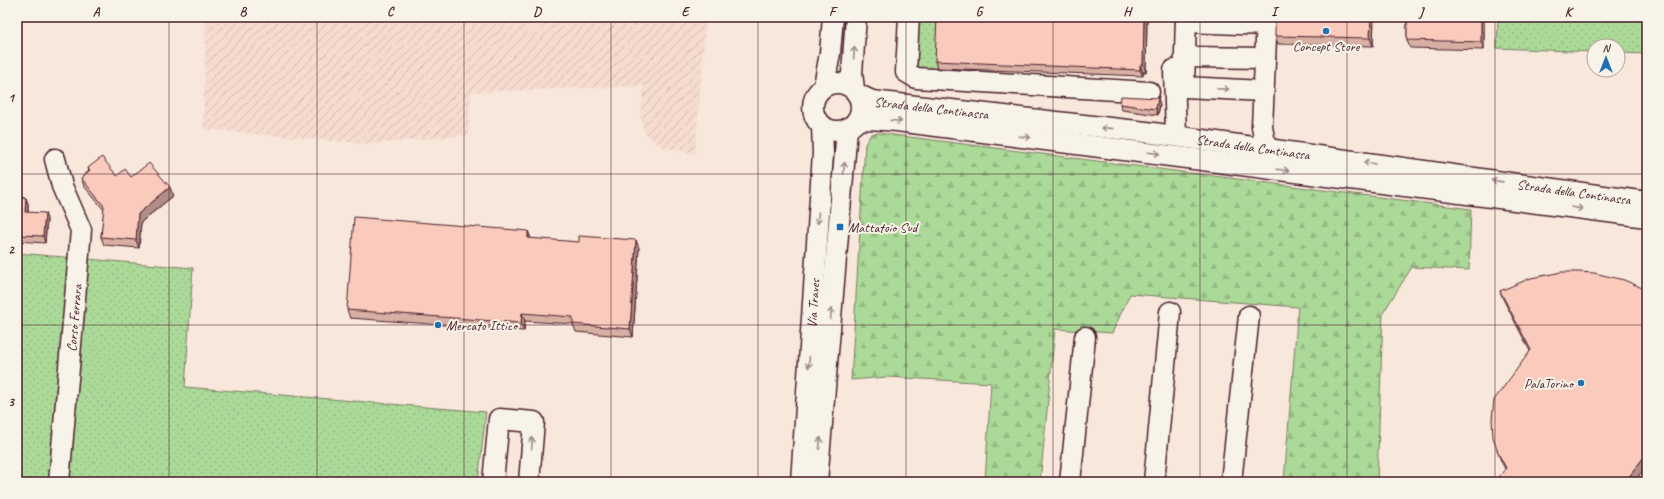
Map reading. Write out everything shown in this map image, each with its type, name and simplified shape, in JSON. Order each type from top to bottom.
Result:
[{"type":"street","points":[[824,86],[830,53],[833,17]]},
{"type":"street","points":[[856,17],[852,73],[856,92],[862,108],[852,125],[834,130],[822,125],[814,113],[813,105],[818,91],[824,86],[839,82],[847,84],[856,92]]},
{"type":"street","points":[[909,17],[906,72],[916,78],[1149,92]]},
{"type":"street","points":[[1183,19],[1267,21],[1262,127],[1266,149]]},
{"type":"street","points":[[1183,19],[1185,57],[1184,87],[1263,91]]},
{"type":"street","points":[[1176,136],[1173,87],[1183,19]]},
{"type":"street","points":[[1185,57],[1266,58]]},
{"type":"street","name":"Strada della Continassa","points":[[856,92],[872,101],[1176,136],[1647,202]]},
{"type":"street","name":"Strada della Continassa","points":[[852,125],[870,119],[897,121],[1647,217]]},
{"type":"street","name":"Via Traves","points":[[801,482],[823,153],[822,125]]},
{"type":"street","name":"Via Traves","points":[[817,482],[852,125]]},
{"type":"street","name":"Corso Ferrara","points":[[55,159],[62,186],[81,230],[59,482]]},
{"type":"street","points":[[1154,482],[1170,312]]},
{"type":"street","points":[[1231,482],[1249,316]]},
{"type":"street","points":[[1070,482],[1085,337]]},
{"type":"street","points":[[493,482],[499,419],[534,422],[529,482]]},
{"type":"shaded area","points":[[185,17],[706,17],[695,154],[662,147],[644,132],[640,115],[644,86],[471,92],[468,135],[369,144],[203,129],[206,20]]},
{"type":"green space","points":[[914,17],[939,17],[937,69],[915,69]]},
{"type":"green space","points":[[1498,17],[1647,17],[1647,54],[1626,53],[1626,38],[1586,38],[1586,52],[1497,48]]},
{"type":"green space","points":[[878,133],[1471,209],[1469,270],[1412,267],[1383,313],[1377,482],[1284,482],[1298,307],[1130,294],[1112,333],[1055,329],[1040,482],[985,482],[991,383],[887,377],[851,380],[865,144],[871,134]]},
{"type":"green space","points":[[17,253],[193,268],[185,387],[486,412],[478,482],[17,482]]},
{"type":"building","points":[[937,17],[1144,17],[1143,65],[1140,65],[1140,70],[935,61]]},
{"type":"building","name":"Concept Store","points":[[1275,17],[1371,17],[1370,38],[1275,36]]},
{"type":"building","points":[[1407,17],[1481,17],[1481,42],[1407,40]]},
{"type":"building","points":[[1121,96],[1158,98],[1156,109],[1120,104]]},
{"type":"building","points":[[102,157],[117,176],[125,169],[131,177],[149,163],[170,187],[138,214],[136,240],[101,237],[104,206],[81,178],[90,170],[88,168]]},
{"type":"building","points":[[17,192],[22,192],[22,197],[26,198],[25,212],[45,213],[43,236],[17,235]]},
{"type":"building","points":[[354,217],[528,231],[528,238],[579,242],[579,236],[636,240],[630,329],[573,324],[573,317],[522,313],[521,323],[347,310]]},
{"type":"building","name":"PalaTorino","points":[[1562,272],[1594,273],[1624,280],[1647,291],[1647,453],[1625,482],[1495,482],[1506,468],[1498,453],[1493,437],[1492,419],[1494,400],[1531,350],[1500,291],[1531,278]]},
{"type":"place","name":"Concept Store","points":[[1326,31]]},
{"type":"place","name":"Mattatoio Sud","points":[[840,227]]},
{"type":"place","name":"Mercato Ittico","points":[[438,325]]},
{"type":"place","name":"PalaTorino","points":[[1581,383]]}]
